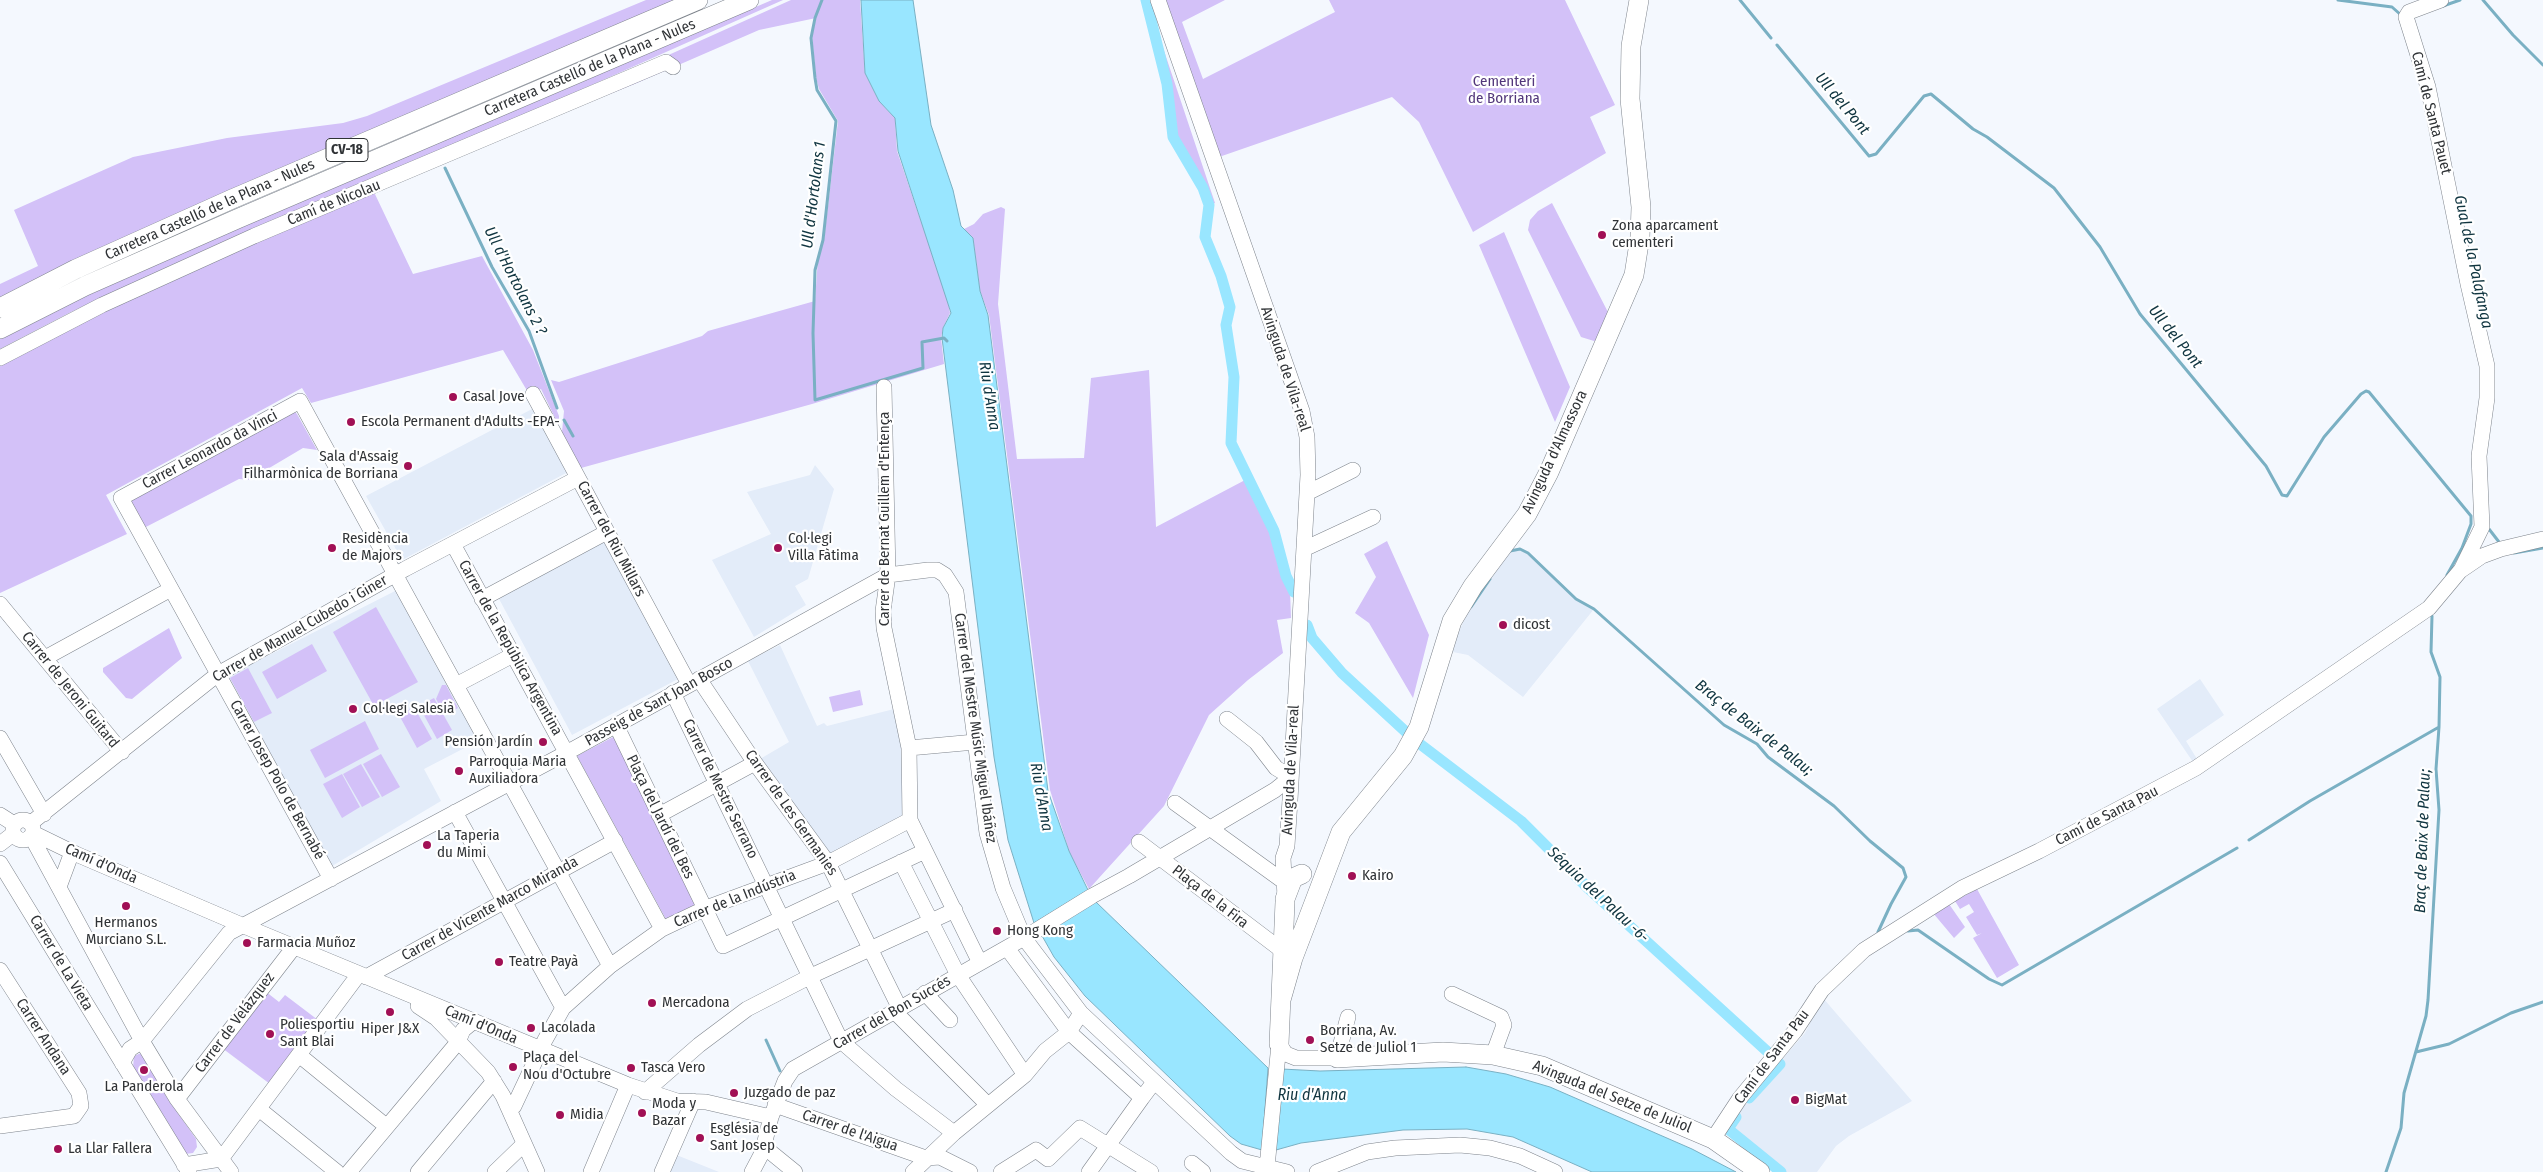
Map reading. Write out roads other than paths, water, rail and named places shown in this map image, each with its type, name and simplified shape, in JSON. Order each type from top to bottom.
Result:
[{"type":"main road","name":"Carretera Castelló de la Plana - Nules","points":[[0,308],[76,269],[232,199],[698,0]]},
{"type":"main road","name":"Carretera Castelló de la Plana - Nules","points":[[0,329],[85,286],[749,0]]},
{"type":"main road","name":"Avinguda d'Almassora","points":[[1288,955],[1314,905],[1330,859],[1342,832],[1403,756],[1419,727],[1452,621],[1473,586],[1527,514],[1549,472],[1634,275],[1640,237],[1641,207],[1630,99],[1631,46],[1640,0]]},
{"type":"main road","points":[[1303,874],[1321,868],[1330,859]]},
{"type":"main road","name":"Avinguda de Vila-real","points":[[1288,955],[1284,894],[1293,878],[1303,874],[1314,880],[1314,905]]},
{"type":"main road","points":[[1284,894],[1290,911],[1296,915],[1314,905]]},
{"type":"main road","points":[[1279,1044],[1281,1000],[1288,955]]},
{"type":"main road","name":"Avinguda del Setze de Juliol","points":[[1337,1058],[1443,1052],[1493,1055],[1542,1066],[1713,1139],[1760,1172]]},
{"type":"street","name":"Avinguda de Vila-real","points":[[1158,0],[1302,411],[1307,437],[1307,493],[1287,846],[1283,858],[1284,894]]},
{"type":"street","name":"Camí de Santa Pauet","points":[[2441,0],[2409,12],[2406,17],[2428,87],[2468,284],[2487,366],[2487,398],[2479,456],[2482,527],[2460,571]]},
{"type":"street","name":"Camí de Nicolau","points":[[0,358],[102,305],[254,236],[666,62],[672,67]]},
{"type":"street","name":"Carrer de Bernat Guillem d'Entença","points":[[884,387],[888,575],[882,611],[909,748],[910,820],[980,963]]},
{"type":"street","name":"Carrer del Riu Millars","points":[[533,394],[607,532],[694,681]]},
{"type":"street","name":"Carrer Leonardo da Vinci","points":[[121,498],[300,401],[395,575]]},
{"type":"street","points":[[1307,493],[1354,470]]},
{"type":"street","name":"Carrer de Manuel Cubedo i Giner","points":[[32,831],[44,814],[218,674],[395,575],[578,478]]},
{"type":"street","name":"Carrer Josep Polo de Bernabé","points":[[121,498],[331,879]]},
{"type":"street","points":[[1304,549],[1373,517]]},
{"type":"street","points":[[482,599],[607,532]]},
{"type":"street","name":"Camí de Santa Pau","points":[[1713,1139],[1740,1098],[1795,1031],[1822,990],[1864,950],[1962,888],[2039,851],[2196,768],[2429,608],[2460,571],[2482,556],[2501,549],[2543,539]]},
{"type":"street","name":"Carrer de la República Argentina","points":[[453,544],[568,752]]},
{"type":"street","name":"Passeig de Sant Joan Bosco","points":[[229,933],[568,752],[888,575],[937,570],[946,575]]},
{"type":"street","points":[[395,575],[610,966]]},
{"type":"street","name":"Carrer del Mestre Músic Miguel Ibáñez","points":[[946,575],[956,592],[987,833],[1002,888],[1081,1013],[1231,1153],[1242,1161],[1287,1172]]},
{"type":"street","points":[[45,658],[171,589]]},
{"type":"street","name":"Carrer de Jeroni Guitard","points":[[0,604],[122,752]]},
{"type":"street","points":[[456,685],[513,655]]},
{"type":"street","name":"Carrer de Les Germanies","points":[[694,681],[828,864],[872,950],[897,1009],[988,1105]]},
{"type":"street","name":"Carrer de Mestre Serrano","points":[[673,693],[841,1041]]},
{"type":"street","points":[[1139,842],[1159,858],[1275,790],[1291,777],[1276,768],[1256,742],[1226,719]]},
{"type":"street","name":"Plaça del Jardí del Bes","points":[[616,725],[723,946],[783,918]]},
{"type":"street","points":[[0,738],[44,814]]},
{"type":"street","points":[[909,748],[975,742]]},
{"type":"street","points":[[568,752],[662,929]]},
{"type":"street","points":[[659,815],[755,763]]},
{"type":"street","points":[[1275,790],[1290,800]]},
{"type":"street","points":[[1175,803],[1211,828],[1284,894]]},
{"type":"street","points":[[455,812],[563,1008]]},
{"type":"street","points":[[0,815],[6,839]]},
{"type":"street","points":[[6,839],[22,819],[32,831],[59,887],[142,1042],[177,1100],[231,1172]]},
{"type":"street","name":"Carrer de la Indústria","points":[[540,1049],[563,1008],[610,966],[662,929],[706,908],[766,884],[828,864],[910,820]]},
{"type":"street","name":"Camí d'Onda","points":[[32,831],[72,852],[244,926],[645,1092],[677,1101],[693,1101],[773,1111]]},
{"type":"street","name":"Carrer de Vicente Marco Miranda","points":[[362,976],[614,841]]},
{"type":"street","name":"Avinguda de Vila-real","points":[[1287,846],[1292,863],[1303,874]]},
{"type":"street","points":[[783,918],[925,850]]},
{"type":"street","points":[[59,887],[72,852]]},
{"type":"street","name":"Plaça de la Fira","points":[[1030,934],[1159,858],[1288,955]]},
{"type":"street","points":[[901,862],[958,975],[1025,1075]]},
{"type":"street","name":"Carrer de La Vieta","points":[[0,863],[186,1168]]},
{"type":"street","points":[[645,1092],[699,1045],[747,1009],[811,976],[872,950],[955,910]]},
{"type":"street","points":[[122,1063],[130,1049],[142,1042],[229,933],[220,915]]},
{"type":"street","name":"Carrer del Bon Succés","points":[[752,1172],[785,1081],[794,1069],[1030,934]]},
{"type":"street","name":"Carrer de Velázquez","points":[[177,1100],[294,947]]},
{"type":"street","points":[[1007,948],[1069,1032],[1142,1098]]},
{"type":"street","name":"Carrer Andana","points":[[0,970],[79,1093],[81,1106],[74,1116],[0,1126]]},
{"type":"street","points":[[186,1168],[222,1160],[299,1054],[362,976]]},
{"type":"street","name":"Camí d'Onda","points":[[391,988],[436,1018],[458,1042]]},
{"type":"street","points":[[925,993],[950,1020]]},
{"type":"street","points":[[1452,994],[1501,1017],[1504,1025],[1493,1055]]},
{"type":"street","points":[[913,1172],[954,1133],[1025,1075],[1045,1051],[1069,1032],[1081,1013]]},
{"type":"street","points":[[1337,1058],[1348,1017]]},
{"type":"street","points":[[349,1172],[458,1042],[463,1030],[474,1021]]},
{"type":"street","points":[[841,1041],[896,1089],[954,1133]]},
{"type":"street","points":[[458,1042],[480,1062],[494,1082],[508,1107],[537,1172]]},
{"type":"street","points":[[1236,1172],[1265,1168],[1269,1151],[1279,1044]]},
{"type":"street","name":"Avinguda del Setze de Juliol","points":[[1279,1044],[1286,1054],[1296,1058],[1337,1058]]},
{"type":"street","points":[[508,1107],[514,1106],[540,1049]]},
{"type":"street","points":[[299,1054],[386,1126]]},
{"type":"street","points":[[418,1172],[494,1082]]},
{"type":"street","points":[[1089,1172],[1154,1082]]},
{"type":"street","points":[[592,1172],[628,1085]]},
{"type":"street","points":[[662,1172],[693,1101]]},
{"type":"street","points":[[259,1110],[337,1172]]},
{"type":"street","name":"Carrer de l'Aigua","points":[[773,1111],[926,1158],[940,1157],[970,1172]]},
{"type":"street","points":[[1001,1172],[1036,1150],[1048,1159],[1080,1128],[1151,1172]]},
{"type":"street","points":[[495,1172],[524,1144]]},
{"type":"street","points":[[1317,1172],[1366,1152],[1395,1148],[1460,1145],[1490,1148],[1520,1156],[1555,1172]]},
{"type":"street","points":[[763,1146],[795,1172]]},
{"type":"water","name":"Riu d'Anna","points":[[861,0],[913,0],[931,125],[953,190],[961,226],[973,238],[980,291],[988,315],[1048,791],[1069,851],[1088,890],[1034,923],[1008,840],[994,757],[942,338],[943,328],[951,313],[898,151],[895,118],[879,101],[865,73]]},
{"type":"water","points":[[1096,902],[1268,1068],[1262,1150],[1241,1144],[1230,1136],[1085,996],[1054,957],[1041,934]]},
{"type":"water","name":"Riu d'Anna","points":[[1466,1067],[1506,1074],[1550,1087],[1692,1149],[1736,1172],[1592,1172],[1513,1137],[1467,1129],[1403,1130],[1301,1143],[1276,1150],[1282,1069],[1320,1071]]},
{"type":"waterway","name":"Ull d'Hortolans 1","points":[[822,0],[815,18],[811,38],[815,78],[817,90],[836,121],[823,240],[815,270],[813,333],[815,400],[923,368],[922,342],[944,338],[947,341]]},
{"type":"waterway","name":"Séquia del Palau -6-","points":[[1146,0],[1167,84],[1173,137],[1203,188],[1209,205],[1205,237],[1221,276],[1230,307],[1226,325],[1234,377],[1231,443],[1274,531],[1286,576],[1294,592]]},
{"type":"waterway","name":"Ull del Pont","points":[[1740,0],[1771,38]]},
{"type":"waterway","points":[[2338,0],[2392,7],[2401,15]]},
{"type":"waterway","points":[[2443,6],[2460,0]]},
{"type":"waterway","points":[[2483,0],[2513,35],[2543,65]]},
{"type":"waterway","name":"Ull del Pont","points":[[1777,45],[1869,156],[1876,154],[1924,96],[1931,94],[1973,129],[1987,137],[2054,188],[2100,247],[2140,314],[2266,466],[2282,495],[2287,496],[2324,437],[2361,394],[2366,391],[2369,392],[2471,516],[2471,524],[2462,548],[2447,575]]},
{"type":"waterway","name":"Ull d'Hortolans 2 ?","points":[[445,168],[492,267],[529,331],[557,408]]},
{"type":"waterway","name":"Ull d'Hortolans 2 ?","points":[[564,420],[573,436]]},
{"type":"waterway","name":"Gual de la Palafanga","points":[[2489,529],[2499,542]]},
{"type":"waterway","name":"Gual de la Palafanga","points":[[2514,553],[2543,548]]},
{"type":"waterway","name":"Braç de Baix de Palau;","points":[[1510,551],[1520,549],[1528,553],[1576,599],[1594,609],[1724,725],[1757,744],[1768,757],[1834,806],[1870,841],[1903,868],[1906,877],[1878,932]]},
{"type":"waterway","points":[[1471,607],[1490,579]]},
{"type":"waterway","name":"Ull del Pont","points":[[2432,616],[2431,652],[2440,677],[2439,727]]},
{"type":"waterway","name":"Séquia del Palau -6-","points":[[1307,625],[1312,638],[1342,673],[1406,732]]},
{"type":"waterway","name":"Braç de Baix de Palau;","points":[[2249,840],[2310,801],[2439,727],[2436,769],[2439,810],[2428,1000],[2426,1016],[2404,1093],[2401,1128],[2386,1172]]},
{"type":"waterway","name":"Séquia del Palau -6-","points":[[1420,744],[1521,821],[1589,889],[1770,1054]]},
{"type":"waterway","name":"Braç de Baix de Palau;","points":[[1908,931],[1918,930],[1989,979],[2002,985],[2237,848]]},
{"type":"waterway","points":[[2416,1052],[2449,1044],[2511,1013],[2543,1002]]},
{"type":"waterway","points":[[766,1040],[780,1071]]},
{"type":"waterway","name":"Séquia del Palau -6-","points":[[1749,1098],[1780,1064]]},
{"type":"waterway","name":"Séquia del Palau -6-","points":[[1736,1117],[1728,1129],[1781,1172]]},
{"type":"place","name":"Zona aparcament cementeri","points":[[1602,235]]},
{"type":"place","name":"Casal Jove","points":[[453,397]]},
{"type":"place","name":"Escola Permanent d'Adults -EPA-","points":[[351,422]]},
{"type":"place","name":"Sala d'Assaig Filharmònica de Borriana","points":[[408,466]]},
{"type":"place","name":"Residència de Majors","points":[[332,548]]},
{"type":"place","name":"Col·legi Villa Fàtima","points":[[778,548]]},
{"type":"place","name":"dicost","points":[[1503,625]]},
{"type":"place","name":"Col·legi Salesià","points":[[353,709]]},
{"type":"place","name":"Pensión Jardín","points":[[543,742]]},
{"type":"place","name":"Parroquia Maria Auxiliadora","points":[[459,771]]},
{"type":"place","name":"La Taperia du Mimi","points":[[427,845]]},
{"type":"place","name":"Kairo","points":[[1352,876]]},
{"type":"place","name":"Hermanos Murciano S.L.","points":[[126,906]]},
{"type":"place","name":"Hong Kong","points":[[997,931]]},
{"type":"place","name":"Farmacia Muñoz","points":[[247,943]]},
{"type":"place","name":"Teatre Payà","points":[[499,962]]},
{"type":"place","name":"Mercadona","points":[[652,1003]]},
{"type":"place","name":"Hiper J&X","points":[[390,1012]]},
{"type":"place","name":"Lacolada","points":[[531,1028]]},
{"type":"place","name":"Poliesportiu Sant Blai","points":[[270,1034]]},
{"type":"place","name":"Borriana, Av. Setze de Juliol 1","points":[[1310,1040]]},
{"type":"place","name":"Plaça del Nou d'Octubre","points":[[513,1067]]},
{"type":"place","name":"Tasca Vero","points":[[631,1068]]},
{"type":"place","name":"La Panderola","points":[[144,1070]]},
{"type":"place","name":"Juzgado de paz","points":[[734,1093]]},
{"type":"place","name":"BigMat","points":[[1795,1100]]},
{"type":"place","name":"Moda y Bazar","points":[[642,1113]]},
{"type":"place","name":"Midia","points":[[560,1115]]},
{"type":"place","name":"Església de Sant Josep","points":[[700,1138]]},
{"type":"place","name":"La Llar Fallera","points":[[58,1149]]},
{"type":"park label","name":"Cementeri de Borriana","points":[[1504,90]]}]
